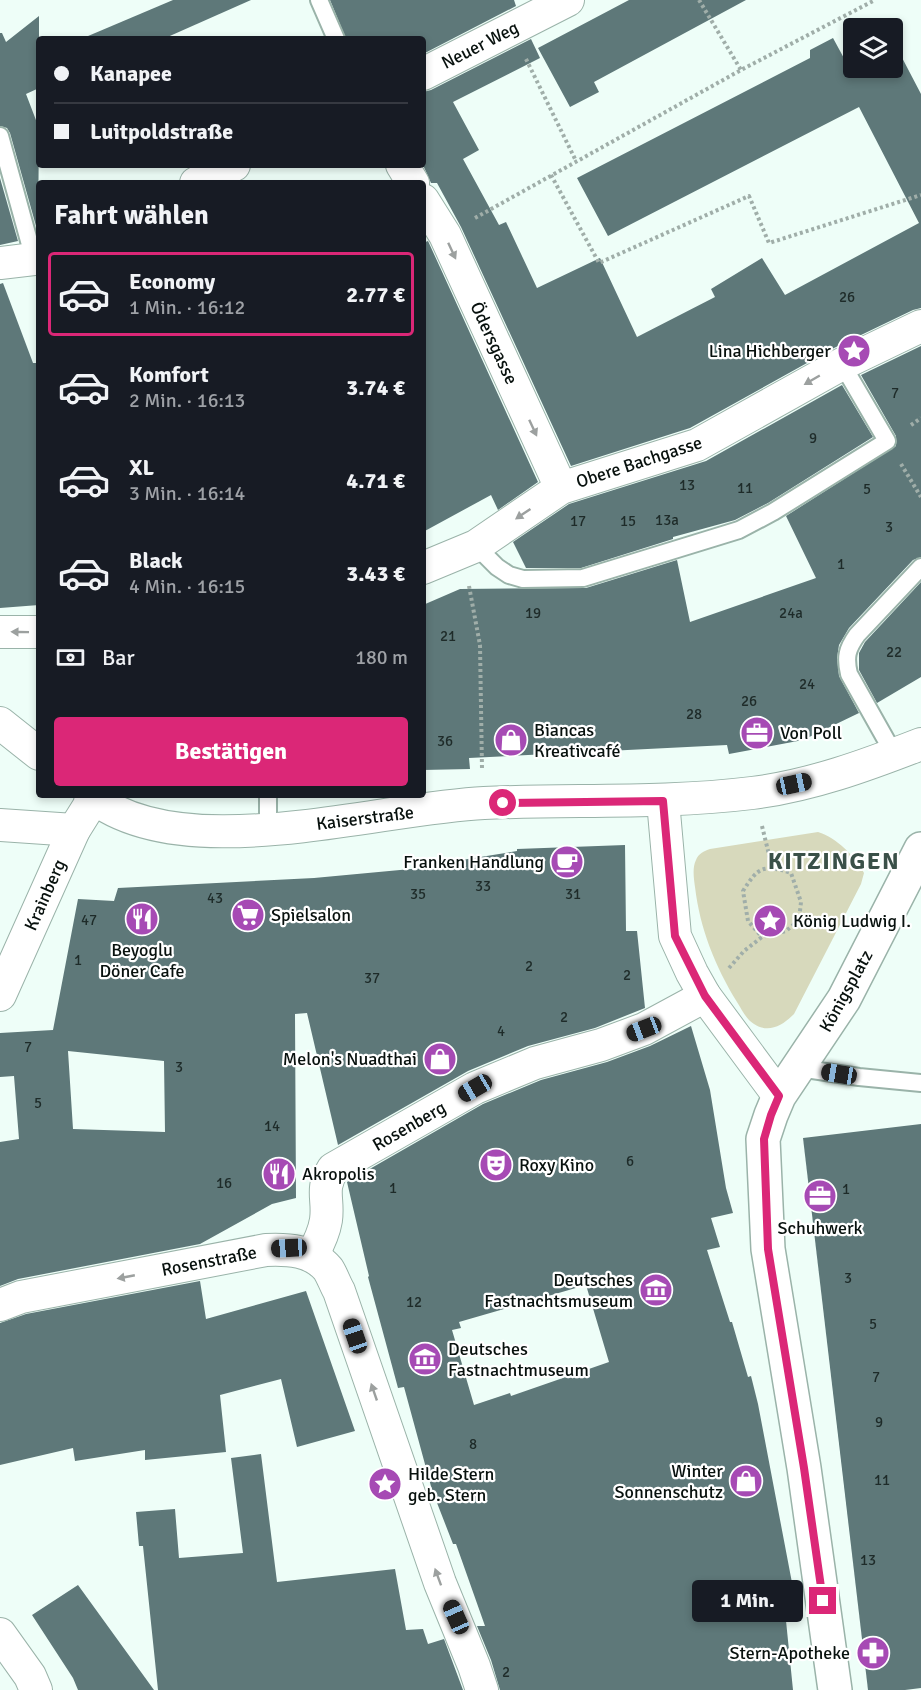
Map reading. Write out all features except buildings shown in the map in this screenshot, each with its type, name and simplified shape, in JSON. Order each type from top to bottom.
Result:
[{"type":"street","name":"Neuer Weg","points":[[426,72],[568,0]]},
{"type":"street","points":[[202,180],[228,168]]},
{"type":"street","name":"Ödersgasse","points":[[426,205],[445,236],[561,488]]},
{"type":"street","points":[[0,263],[36,264]]},
{"type":"street","name":"Obere Bachgasse","points":[[426,567],[476,546],[561,488],[698,445],[842,363],[921,326]]},
{"type":"street","points":[[0,632],[36,632]]},
{"type":"street","points":[[0,723],[36,752]]},
{"type":"street","name":"Kaiserstraße","points":[[94,798],[128,818],[155,826],[196,830],[268,830],[483,803],[663,801],[753,793],[834,776],[908,749]]},
{"type":"street","name":"Krainberg","points":[[0,995],[74,830],[91,798]]},
{"type":"street","points":[[663,801],[675,936],[705,996],[779,1096]]},
{"type":"street","points":[[0,825],[74,830]]},
{"type":"street","name":"Königsplatz","points":[[835,1690],[804,1468],[768,1249],[764,1139],[779,1096],[844,999],[921,849]]},
{"type":"street","name":"Rosenberg","points":[[312,1256],[323,1233],[326,1218],[326,1181],[333,1169],[475,1088],[535,1063],[601,1045],[644,1029],[705,996]]},
{"type":"street","name":"Rosenstraße","points":[[0,1305],[21,1298],[266,1250],[289,1248],[312,1256]]},
{"type":"street","points":[[312,1256],[327,1269],[339,1291],[440,1583],[482,1690]]},
{"type":"street","points":[[0,1634],[30,1676],[36,1690]]},
{"type":"lane","points":[[319,0],[335,36]]},
{"type":"lane","points":[[0,136],[36,261]]},
{"type":"lane","points":[[476,546],[497,567],[509,575],[523,579],[583,578],[738,530],[773,512],[887,441],[842,363]]},
{"type":"lane","points":[[908,749],[849,674],[845,660],[848,647],[857,635],[921,567]]},
{"type":"lane","points":[[268,798],[268,830]]},
{"type":"lane","points":[[799,1068],[921,1083]]},
{"type":"path","points":[[699,0],[741,70]]},
{"type":"path","points":[[445,236],[741,70],[875,0]]},
{"type":"path","points":[[511,30],[576,161]]},
{"type":"path","points":[[551,175],[599,263],[749,196],[769,243],[921,195]]},
{"type":"path","points":[[887,441],[921,497]]},
{"type":"path","points":[[470,587],[480,645],[483,803]]},
{"type":"path","points":[[705,996],[744,951],[762,937],[786,931],[799,920],[801,902],[791,873],[772,867],[754,873],[743,891],[747,921],[762,937]]},
{"type":"green space","points":[[818,832],[839,843],[856,860],[864,873],[861,884],[794,1014],[776,1027],[760,1027],[751,1022],[742,1011],[710,947],[697,903],[695,863],[700,854],[710,849]]},
{"type":"place","name":"Lina Hichberger","points":[[854,351]]},
{"type":"place","name":"Von Poll","points":[[757,733]]},
{"type":"place","name":"Biancas Kreativcafé","points":[[511,740]]},
{"type":"place","name":"Franken Handlung","points":[[567,862]]},
{"type":"place","name":"Spielsalon","points":[[248,915]]},
{"type":"place","name":"Beyoglu Döner Cafe","points":[[142,919]]},
{"type":"place","name":"König Ludwig I.","points":[[770,921]]},
{"type":"place","name":"Melon's Nuadthai","points":[[440,1059]]},
{"type":"place","name":"Roxy Kino","points":[[496,1165]]},
{"type":"place","name":"Akropolis","points":[[279,1174]]},
{"type":"place","name":"Schuhwerk","points":[[820,1196]]},
{"type":"place","name":"Deutsches Fastnachtsmuseum","points":[[656,1290]]},
{"type":"place","name":"Deutsches Fastnachtmuseum","points":[[425,1359]]},
{"type":"place","name":"Winter Sonnenschutz","points":[[746,1481]]},
{"type":"place","name":"Hilde Stern geb. Stern","points":[[385,1484]]},
{"type":"place","name":"Stern-Apotheke","points":[[873,1653]]},
{"type":"district","name":"KITZINGEN","points":[[834,861]]},
{"type":"route","points":[[503,803],[663,801],[675,936],[705,996],[779,1096],[764,1139],[768,1249],[823,1601]]}]
